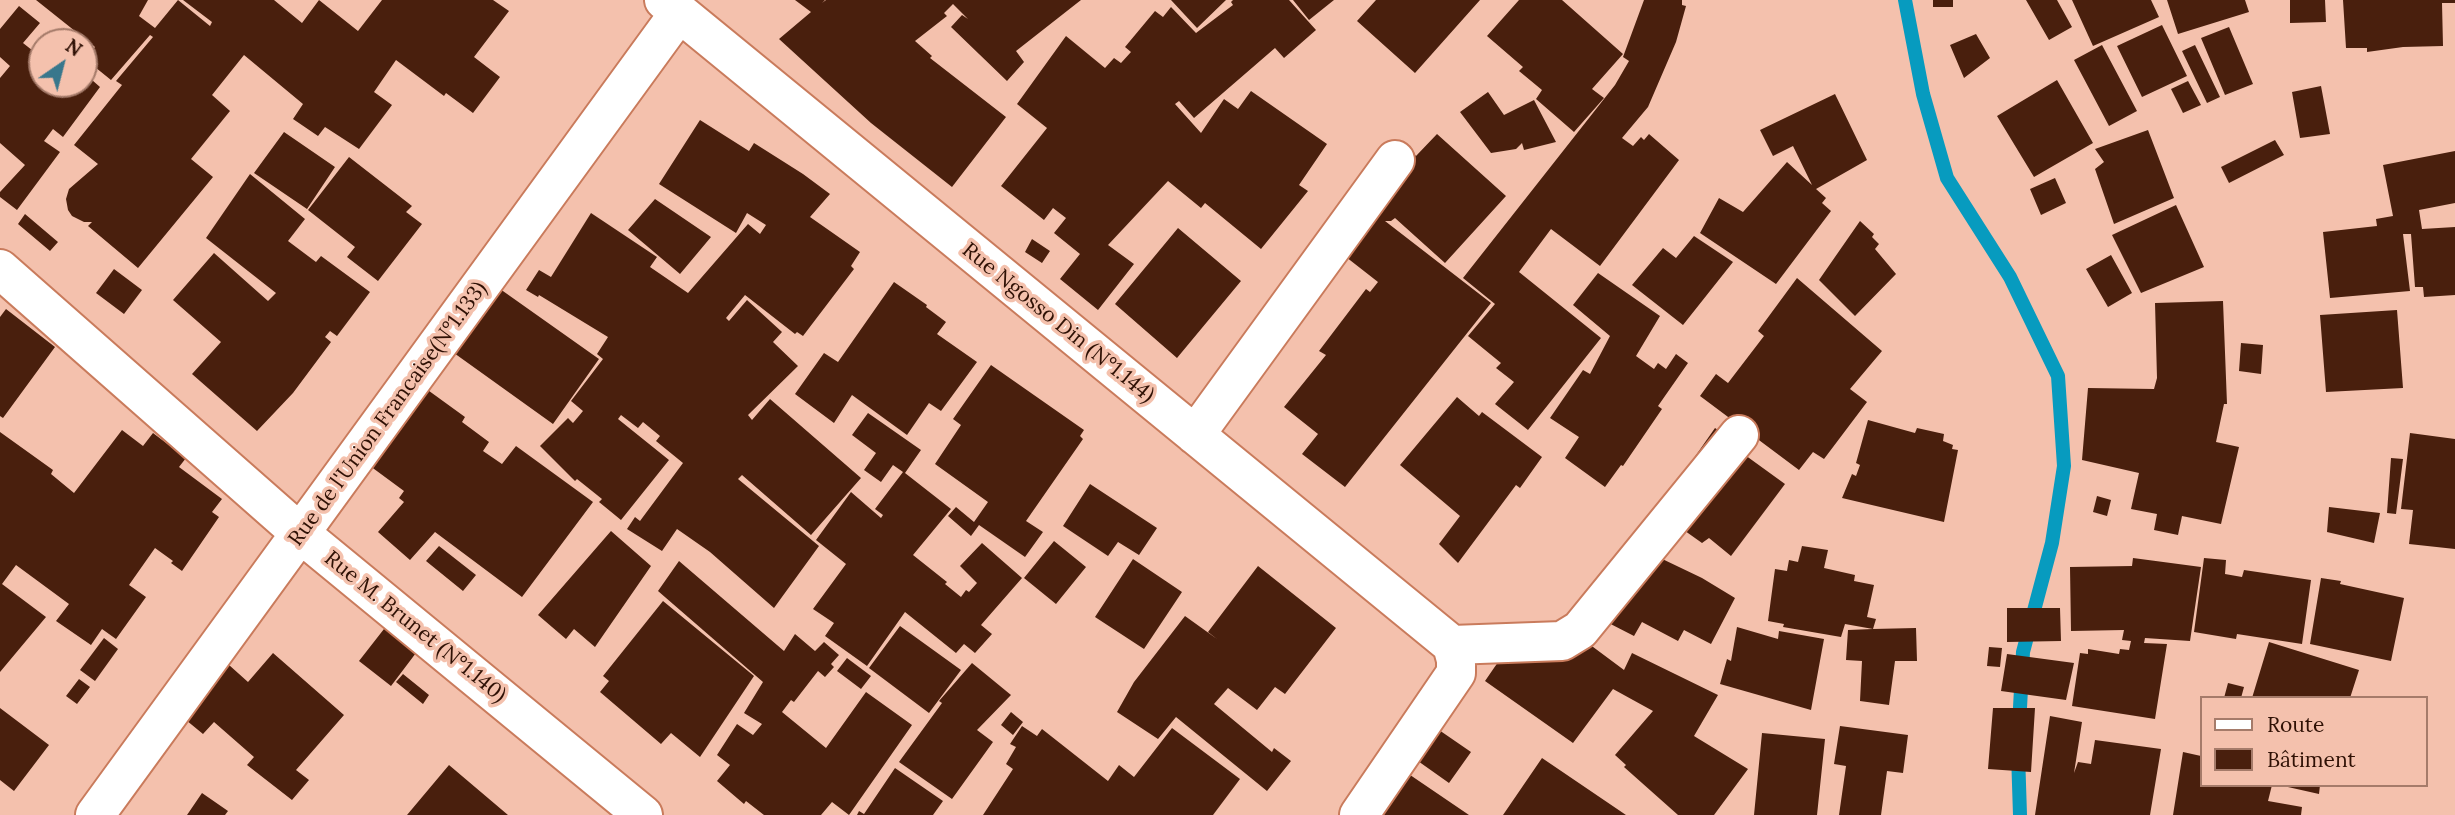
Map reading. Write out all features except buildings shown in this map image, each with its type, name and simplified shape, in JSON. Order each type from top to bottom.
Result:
[{"type":"street","name":"Rue Ngosso Din (N°1.144)","points":[[672,6],[1452,645]]},
{"type":"street","name":"Rue de l'Union Francaise(N°1.133)","points":[[95,815],[301,534],[672,6]]},
{"type":"street","points":[[1195,435],[1395,160]]},
{"type":"street","name":"Rue M. Brunet (N°1.140)","points":[[0,270],[301,534],[643,815]]},
{"type":"street","points":[[1359,815],[1456,673],[1452,645],[1562,641],[1580,630],[1739,435]]},
{"type":"waterway","points":[[1905,0],[1923,94],[1947,178],[2010,277],[2058,376],[2064,466],[2052,543],[2023,652],[2019,726]]},
{"type":"waterway","points":[[2018,753],[2020,815]]}]
